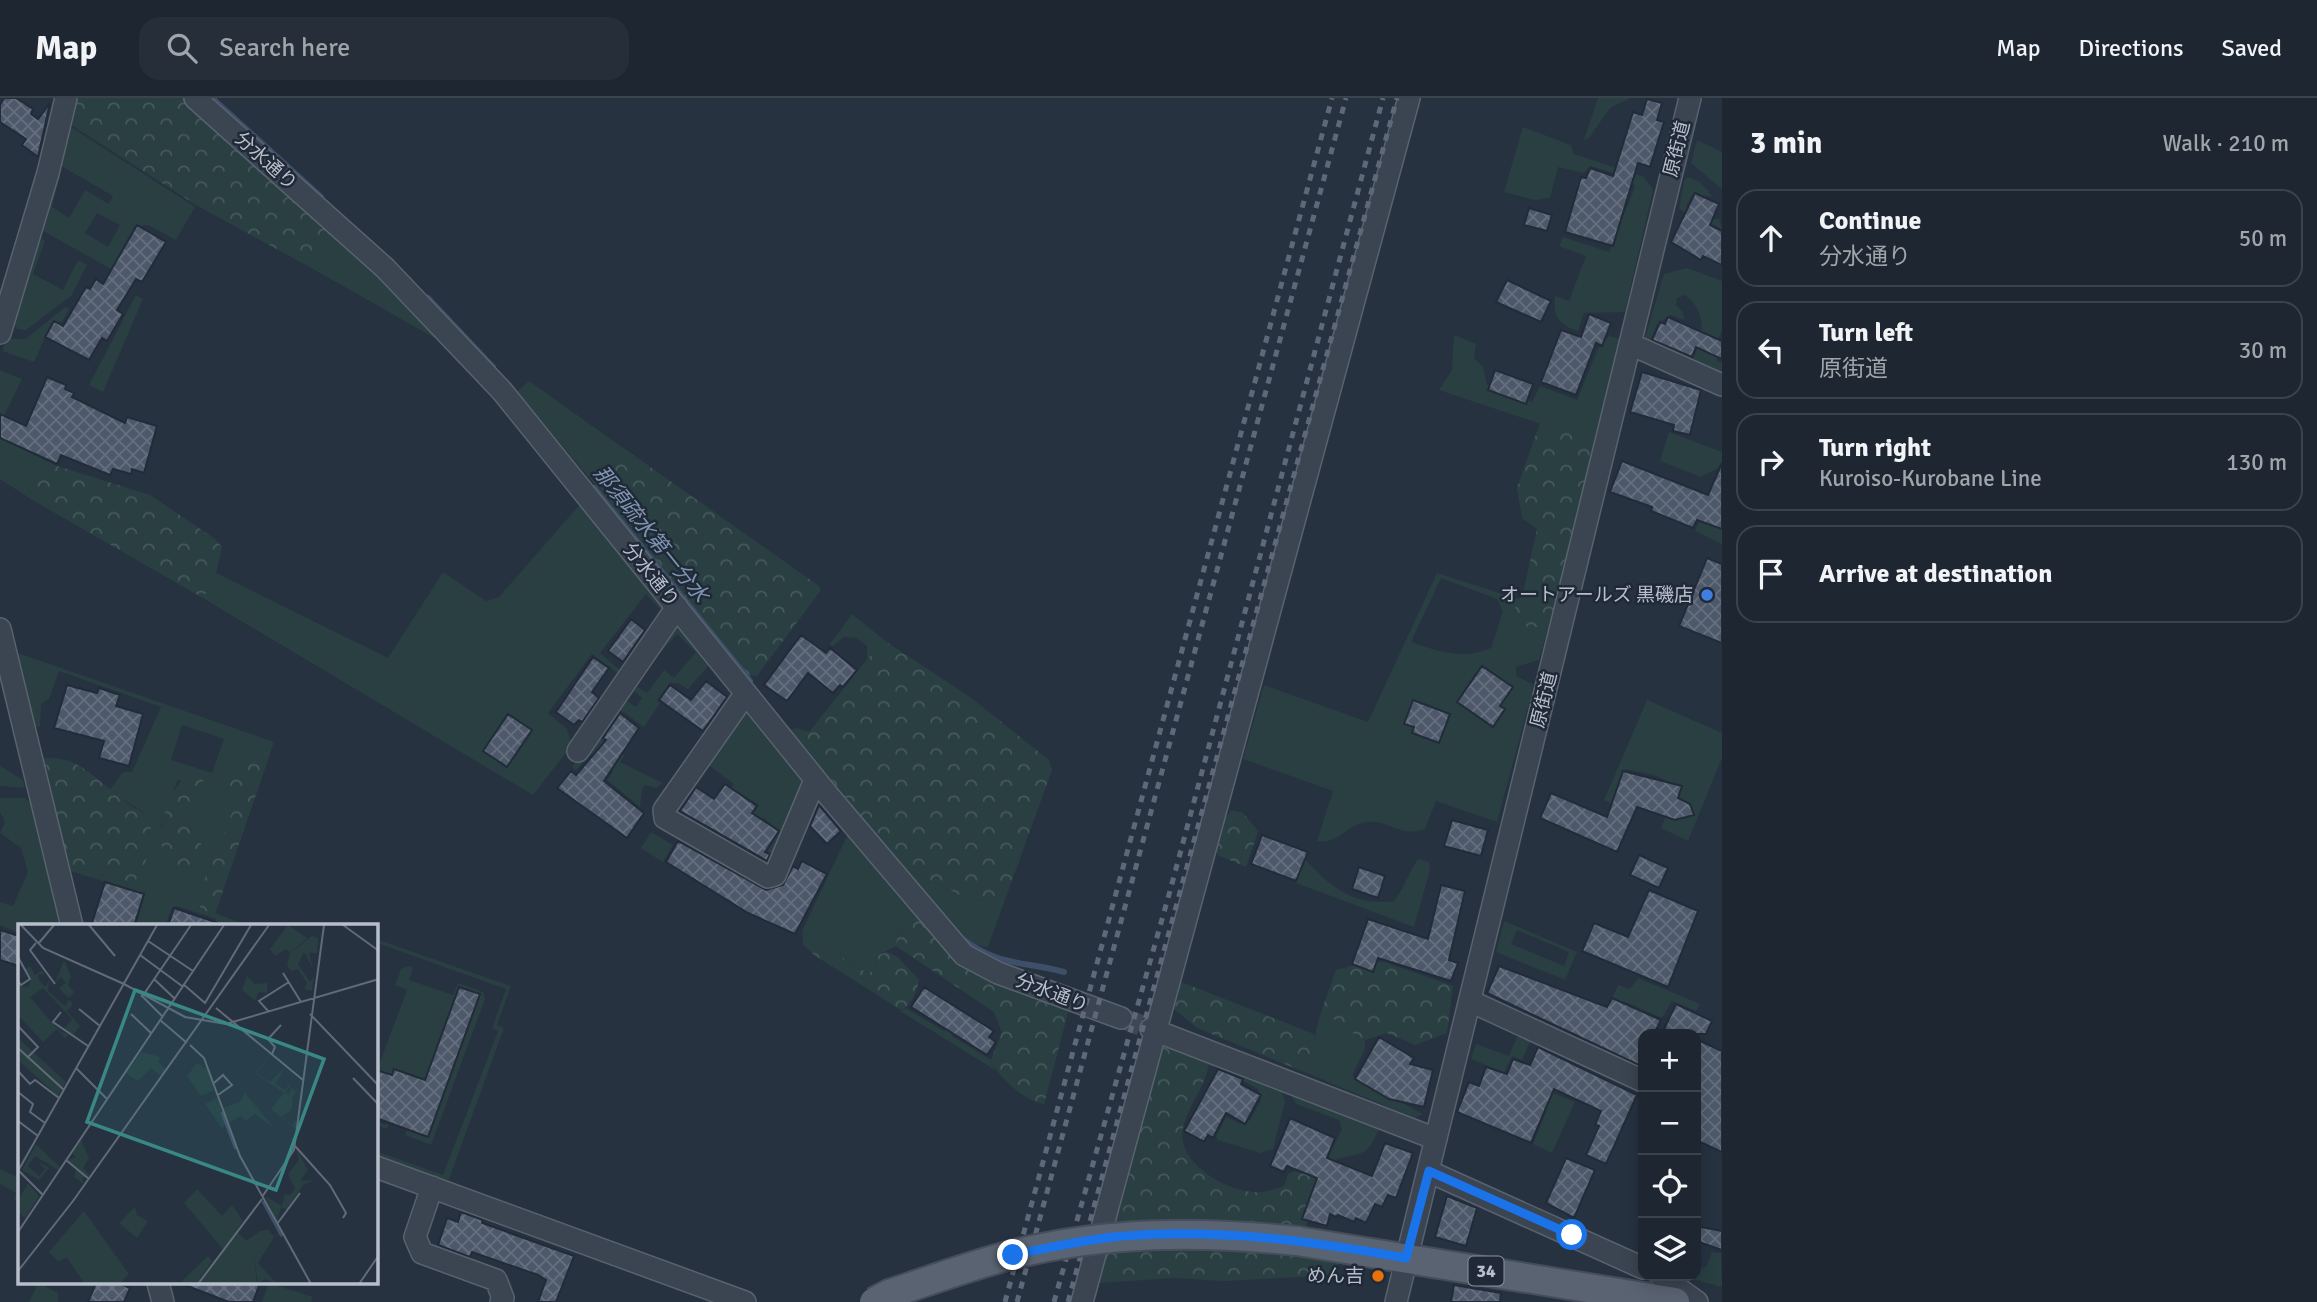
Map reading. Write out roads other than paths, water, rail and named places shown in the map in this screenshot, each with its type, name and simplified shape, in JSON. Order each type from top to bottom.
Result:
[{"type":"main road","name":"34","points":[[874,1302],[1013,1255],[1112,1237],[1187,1234],[1297,1241],[1639,1299],[1675,1302]]},
{"type":"street","points":[[0,333],[48,173],[66,98]]},
{"type":"street","name":"分水通り","points":[[195,98],[385,268],[481,369],[815,780],[964,955],[998,973],[1121,1018]]},
{"type":"street","points":[[1082,1302],[1409,98]]},
{"type":"street","name":"原街道","points":[[1396,1302],[1690,98]]},
{"type":"street","points":[[1630,344],[1722,385]]},
{"type":"street","points":[[578,751],[677,607]]},
{"type":"street","points":[[0,629],[72,924]]},
{"type":"street","points":[[746,693],[664,810],[665,818],[768,877],[775,875],[815,780]]},
{"type":"street","points":[[1470,1001],[1638,1079]]},
{"type":"street","points":[[1154,1031],[1436,1139]]},
{"type":"street","points":[[378,1168],[745,1302]]},
{"type":"street","points":[[1429,1171],[1638,1266]]},
{"type":"street","points":[[432,1187],[415,1237],[422,1253],[496,1280],[503,1298],[501,1302]]},
{"type":"street","points":[[1668,1281],[1697,1302]]},
{"type":"street","points":[[158,1284],[163,1302]]},
{"type":"waterway","name":"那須疏水第一分水","points":[[212,98],[321,197]]},
{"type":"waterway","name":"那須疏水第一分水","points":[[428,298],[493,367]]},
{"type":"waterway","name":"那須疏水第一分水","points":[[594,488],[750,681]]},
{"type":"waterway","name":"那須疏水第一分水","points":[[961,938],[975,948],[1000,959],[1064,972]]},
{"type":"tunnel","points":[[1121,1018],[1151,1029]]},
{"type":"railway","points":[[1005,1302],[1332,98]]},
{"type":"railway","points":[[1017,1302],[1346,98]]},
{"type":"railway","points":[[1054,1302],[1170,891],[1383,98]]},
{"type":"railway","points":[[1068,1302],[1397,98]]},
{"type":"place","name":"オートアールズ 黒磯店","points":[[1707,595]]},
{"type":"place","name":"めん吉","points":[[1378,1276]]}]
